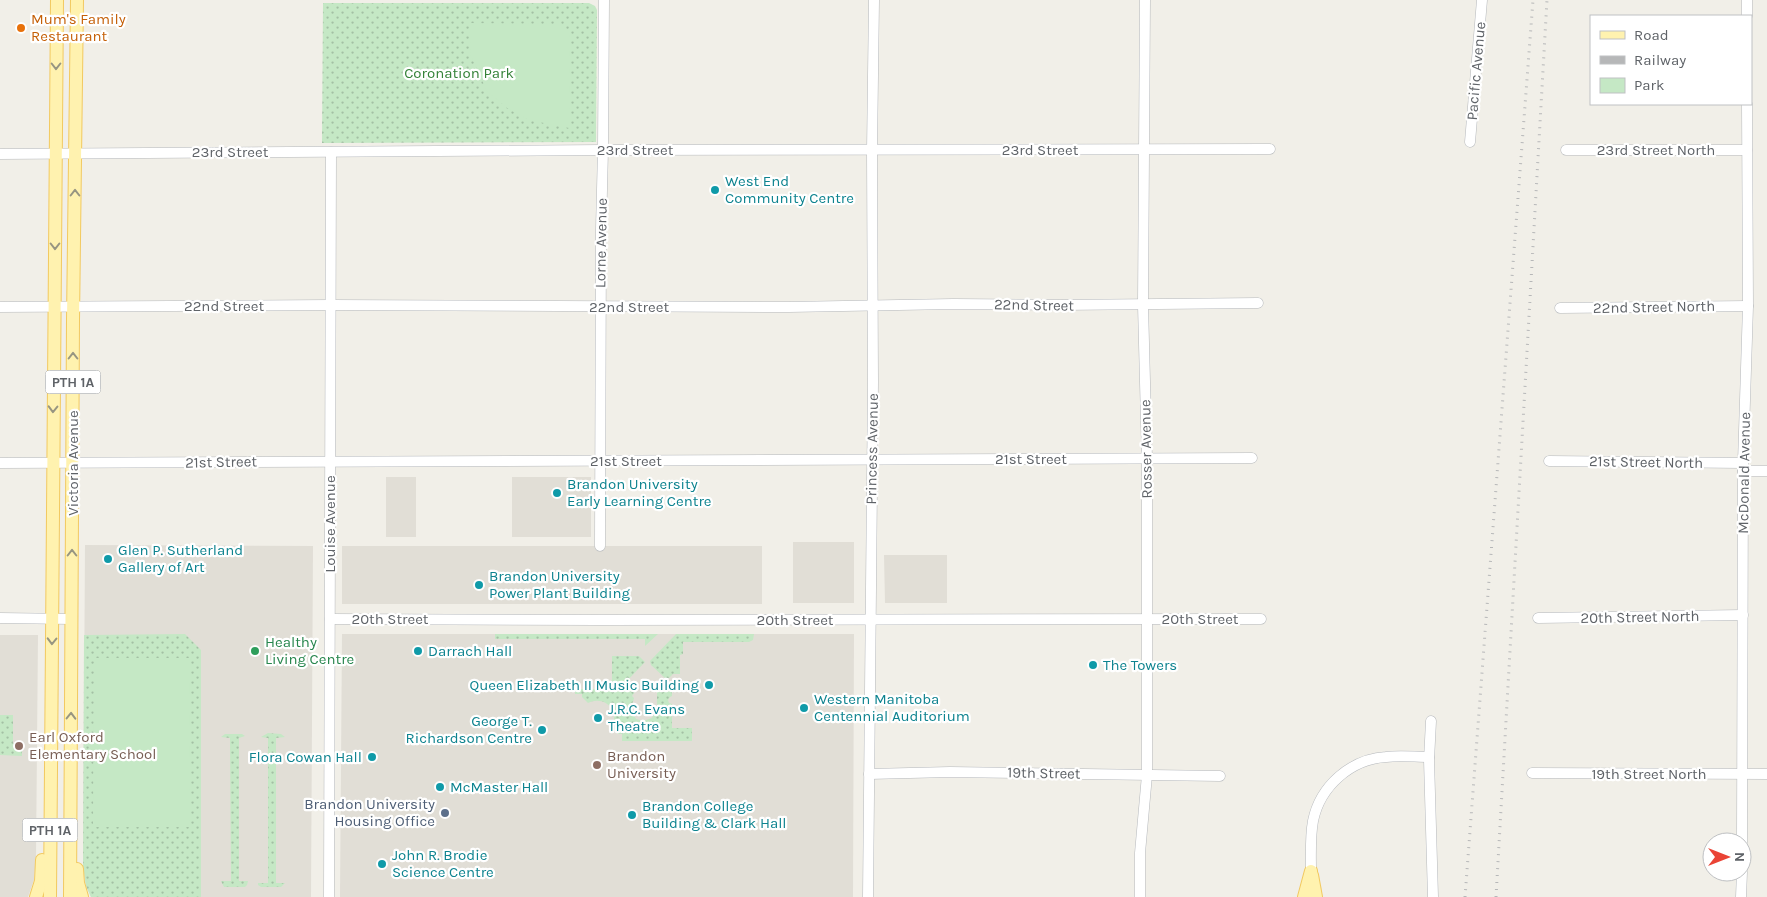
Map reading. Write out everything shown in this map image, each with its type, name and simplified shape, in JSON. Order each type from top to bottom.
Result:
[{"type":"main road","name":"Victoria Avenue","points":[[50,897],[56,0]]},
{"type":"main road","name":"Victoria Avenue","points":[[70,897],[73,307],[77,0]]},
{"type":"main road","points":[[36,897],[41,881],[44,796],[50,763]]},
{"type":"main road","points":[[70,764],[77,835],[78,883],[82,897]]},
{"type":"main road","points":[[1304,897],[1311,871]]},
{"type":"main road","points":[[1311,871],[1316,897]]},
{"type":"street","name":"Lorne Avenue","points":[[600,546],[600,306],[604,0]]},
{"type":"street","name":"Princess Avenue","points":[[868,897],[874,0]]},
{"type":"street","name":"Rosser Avenue","points":[[1140,897],[1140,853],[1147,774],[1147,459],[1143,305],[1145,0]]},
{"type":"street","name":"Pacific Avenue","points":[[1470,142],[1482,0]]},
{"type":"street","points":[[1746,0],[1747,15]]},
{"type":"street","name":"McDonald Avenue","points":[[1742,832],[1743,467],[1748,306],[1747,105]]},
{"type":"street","name":"23rd Street","points":[[0,154],[603,150],[1270,149]]},
{"type":"street","name":"23rd Street North","points":[[1566,150],[1747,150]]},
{"type":"street","name":"Louise Avenue","points":[[329,897],[331,152]]},
{"type":"street","name":"22nd Street","points":[[0,307],[331,305],[872,306],[1258,303]]},
{"type":"street","name":"22nd Street North","points":[[1560,308],[1748,306]]},
{"type":"street","name":"21st Street","points":[[0,463],[330,460],[600,462],[1252,458]]},
{"type":"street","name":"21st Street North","points":[[1549,461],[1743,467],[1767,471]]},
{"type":"street","name":"20th Street North","points":[[1538,618],[1743,615]]},
{"type":"street","points":[[0,618],[72,619]]},
{"type":"street","name":"20th Street","points":[[330,619],[1261,620]]},
{"type":"street","points":[[1431,721],[1429,757],[1433,897]]},
{"type":"street","points":[[1311,871],[1313,820],[1326,790],[1335,780],[1360,763],[1373,758],[1386,756],[1429,757]]},
{"type":"street","name":"19th Street","points":[[869,774],[950,772],[1220,776]]},
{"type":"street","name":"19th Street North","points":[[1532,773],[1767,774]]},
{"type":"street","points":[[1741,897],[1742,882]]},
{"type":"shaded area","points":[[386,477],[416,477],[416,537],[386,537]]},
{"type":"shaded area","points":[[512,477],[591,477],[591,537],[512,537]]},
{"type":"shaded area","points":[[793,542],[854,542],[854,603],[793,603]]},
{"type":"shaded area","points":[[85,545],[313,546],[311,897],[91,897],[86,886],[83,866]]},
{"type":"shaded area","points":[[342,546],[762,546],[762,604],[342,604]]},
{"type":"shaded area","points":[[884,555],[947,555],[947,603],[885,603]]},
{"type":"shaded area","name":"Brandon University","points":[[342,634],[854,634],[853,897],[340,897]]},
{"type":"shaded area","name":"Earl Oxford Elementary School","points":[[0,635],[38,635],[36,857],[34,880],[28,897],[0,897]]},
{"type":"green space","name":"Coronation Park","points":[[323,3],[589,3],[595,6],[597,10],[596,142],[322,143]]},
{"type":"green space","points":[[469,23],[560,24],[570,37],[569,128],[529,120],[507,108],[487,91],[471,56]]},
{"type":"green space","points":[[185,634],[201,650],[201,897],[91,897],[86,886],[83,866],[84,635]]},
{"type":"green space","points":[[495,634],[658,634],[645,646],[645,639],[495,639]]},
{"type":"green space","points":[[676,634],[754,634],[753,640],[749,642],[683,642],[683,654],[680,655],[680,674],[673,674],[669,678],[665,678],[651,665],[650,661]]},
{"type":"green space","points":[[612,656],[639,656],[645,662],[625,683],[625,688],[630,688],[635,692],[632,696],[634,698],[631,709],[636,719],[643,721],[652,718],[657,709],[657,692],[661,691],[661,687],[672,687],[672,696],[668,700],[672,704],[672,728],[692,728],[692,741],[622,741],[622,734],[618,734],[612,727],[614,715],[609,706],[600,701],[588,703],[582,697],[582,694],[575,694],[575,689],[612,689]]},
{"type":"green space","points":[[94,658],[190,658],[189,827],[93,827]]},
{"type":"green space","points":[[0,715],[13,715],[13,743],[22,743],[22,756],[0,755]]},
{"type":"green space","points":[[268,733],[281,734],[285,737],[276,738],[276,883],[285,883],[281,887],[261,887],[258,885],[258,883],[268,883],[268,738],[261,737]]},
{"type":"green space","points":[[225,734],[242,734],[245,736],[239,738],[239,881],[248,881],[245,887],[224,887],[221,881],[231,881],[230,738],[221,737]]},
{"type":"railway","points":[[1465,897],[1533,0]]},
{"type":"railway","points":[[1496,897],[1547,0]]},
{"type":"place","name":"Mum's Family Restaurant","points":[[21,28]]},
{"type":"place","name":"West End Community Centre","points":[[715,190]]},
{"type":"place","name":"Brandon University Early Learning Centre","points":[[557,493]]},
{"type":"place","name":"Glen P. Sutherland Gallery of Art","points":[[108,559]]},
{"type":"place","name":"Brandon University Power Plant Building","points":[[479,585]]},
{"type":"place","name":"Healthy Living Centre","points":[[255,651]]},
{"type":"place","name":"Darrach Hall","points":[[418,651]]},
{"type":"place","name":"The Towers","points":[[1093,665]]},
{"type":"place","name":"Queen Elizabeth II Music Building","points":[[709,685]]},
{"type":"place","name":"Western Manitoba Centennial Auditorium","points":[[804,708]]},
{"type":"place","name":"J.R.C. Evans Theatre","points":[[598,718]]},
{"type":"place","name":"George T. Richardson Centre","points":[[542,730]]},
{"type":"place","name":"Earl Oxford Elementary School","points":[[19,746]]},
{"type":"place","name":"Flora Cowan Hall","points":[[372,757]]},
{"type":"place","name":"Brandon University","points":[[597,765]]},
{"type":"place","name":"McMaster Hall","points":[[440,787]]},
{"type":"place","name":"Brandon University Housing Office","points":[[445,813]]},
{"type":"place","name":"Brandon College Building & Clark Hall","points":[[632,815]]},
{"type":"place","name":"John R. Brodie Science Centre","points":[[382,864]]}]
